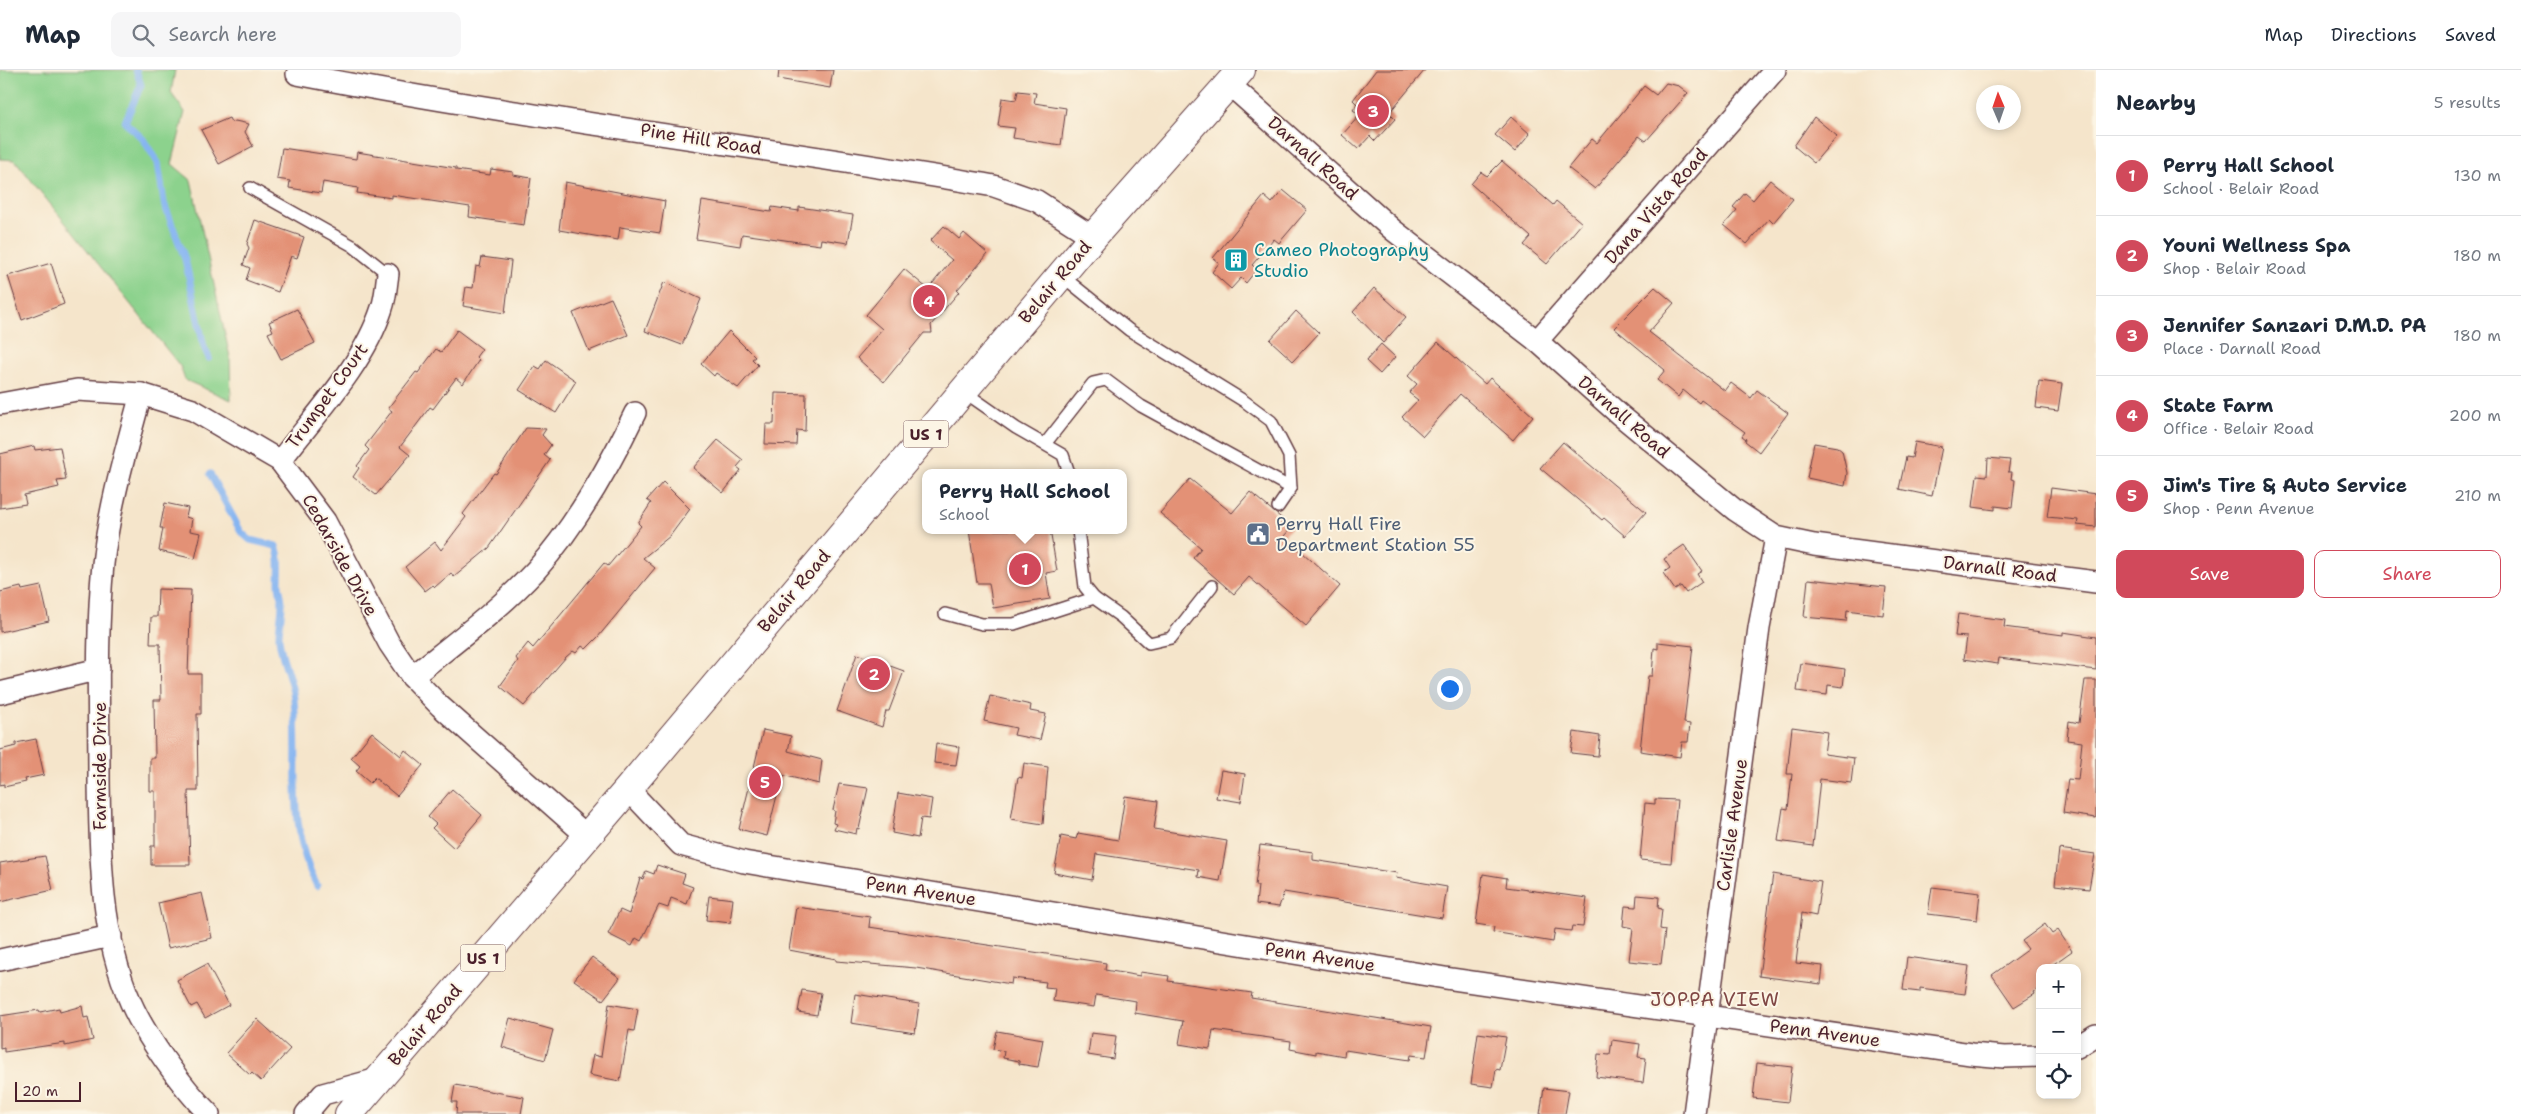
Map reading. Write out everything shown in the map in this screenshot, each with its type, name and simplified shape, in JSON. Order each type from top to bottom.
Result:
[{"type":"highway","name":"Belair Road","points":[[349,1114],[628,789],[1093,237],[1235,77]]},
{"type":"street","name":"Dana Vista Road","points":[[1537,342],[1775,70]]},
{"type":"street","name":"Pine Hill Road","points":[[297,74],[424,99],[682,136],[994,186],[1037,201],[1093,237]]},
{"type":"street","name":"Darnall Road","points":[[1235,77],[1393,230],[1537,342],[1620,415],[1735,510],[1776,537],[1823,546],[2096,582]]},
{"type":"street","name":"Trumpet Court","points":[[280,460],[358,359],[372,334],[383,306],[388,274]]},
{"type":"street","name":"Cedarside Drive","points":[[0,404],[77,390],[140,394],[193,410],[280,460],[325,521],[389,643],[412,678],[440,706],[587,836]]},
{"type":"street","name":"Farmside Drive","points":[[140,394],[118,480],[103,562],[99,669],[100,862],[118,969],[131,1004],[147,1032],[198,1102],[209,1114]]},
{"type":"street","points":[[412,678],[478,624],[535,571],[583,508],[614,456],[635,414]]},
{"type":"street","name":"Carlisle Avenue","points":[[1694,1114],[1758,628],[1776,537]]},
{"type":"street","points":[[0,693],[99,669]]},
{"type":"street","name":"Penn Avenue","points":[[628,789],[681,846],[744,862],[1445,978],[1971,1054],[2004,1057],[2036,1056]]},
{"type":"street","points":[[0,960],[111,936]]},
{"type":"street","points":[[2081,1044],[2096,1035]]},
{"type":"street","points":[[306,1114],[323,1094],[378,1079]]},
{"type":"lane","points":[[250,188],[353,246],[388,274]]},
{"type":"lane","points":[[1061,275],[1130,330],[1244,401],[1271,421],[1289,456],[1291,488],[1278,507]]},
{"type":"lane","points":[[1045,444],[1093,383],[1106,380],[1141,406],[1291,488]]},
{"type":"lane","points":[[963,391],[1016,428],[1063,455],[1068,469]]},
{"type":"lane","points":[[1078,534],[1085,587],[1094,598],[1121,616],[1149,643],[1171,638],[1212,586]]},
{"type":"lane","points":[[945,614],[982,624],[1014,624],[1094,598]]},
{"type":"green space","points":[[0,70],[175,70],[171,93],[185,112],[172,164],[191,180],[230,357],[231,400],[185,380],[180,366],[15,160],[0,159]]},
{"type":"building","points":[[779,70],[833,70],[830,88],[778,79]]},
{"type":"building","points":[[1376,70],[1425,70],[1389,113],[1395,119],[1375,141],[1370,136],[1358,149],[1342,135],[1360,115],[1353,110],[1357,104],[1353,100]]},
{"type":"building","points":[[1666,83],[1679,86],[1688,93],[1646,141],[1639,136],[1595,189],[1568,168],[1592,139],[1597,143],[1644,86],[1656,95]]},
{"type":"building","points":[[1018,91],[1036,93],[1034,103],[1066,108],[1061,145],[1013,138],[1015,128],[998,126],[1002,98],[1016,100]]},
{"type":"building","points":[[1511,117],[1530,134],[1515,152],[1495,135]]},
{"type":"building","points":[[1814,117],[1837,136],[1814,163],[1794,146]]},
{"type":"building","points":[[229,118],[231,122],[249,124],[245,132],[253,146],[219,164],[201,130]]},
{"type":"building","points":[[282,148],[356,159],[357,152],[490,175],[491,169],[513,172],[513,175],[531,178],[524,225],[469,217],[470,207],[392,195],[392,198],[357,193],[358,188],[323,182],[321,193],[289,188],[290,181],[277,179]]},
{"type":"building","points":[[1502,161],[1553,205],[1556,201],[1582,223],[1547,264],[1524,245],[1531,237],[1471,184],[1481,172],[1487,176]]},
{"type":"building","points":[[1770,180],[1793,199],[1773,223],[1769,219],[1747,244],[1724,225],[1737,210],[1733,207],[1745,193],[1753,200]]},
{"type":"building","points":[[565,182],[665,201],[660,233],[620,227],[618,240],[559,230]]},
{"type":"building","points":[[1283,190],[1307,210],[1279,243],[1274,239],[1252,265],[1257,269],[1246,283],[1241,278],[1231,289],[1212,272],[1219,263],[1213,258],[1264,196],[1272,203]]},
{"type":"building","points":[[702,201],[771,212],[772,207],[799,211],[799,207],[853,215],[848,243],[821,239],[820,245],[742,234],[740,246],[696,239]]},
{"type":"building","points":[[255,220],[304,237],[297,258],[291,256],[278,292],[246,280],[250,268],[243,265],[249,248],[247,244]]},
{"type":"building","points":[[944,226],[959,239],[964,233],[988,254],[957,290],[959,292],[931,325],[932,333],[924,333],[884,382],[857,358],[882,329],[866,315],[904,269],[928,289],[952,260],[930,241]]},
{"type":"building","points":[[482,257],[511,261],[505,313],[463,306],[466,287],[473,288],[476,266],[480,267]]},
{"type":"building","points":[[51,263],[64,304],[22,320],[8,276]]},
{"type":"building","points":[[664,282],[701,299],[682,345],[645,331]]},
{"type":"building","points":[[1655,287],[1674,303],[1649,332],[1725,391],[1731,383],[1751,398],[1757,390],[1788,413],[1759,452],[1745,441],[1746,439],[1742,436],[1745,432],[1701,400],[1699,403],[1683,390],[1678,397],[1657,380],[1665,370],[1614,328]]},
{"type":"building","points":[[1374,288],[1406,317],[1383,343],[1353,312]]},
{"type":"building","points":[[611,298],[628,335],[589,351],[573,313]]},
{"type":"building","points":[[297,309],[315,343],[281,359],[268,333],[273,331],[269,322]]},
{"type":"building","points":[[1296,311],[1319,333],[1293,361],[1270,340]]},
{"type":"building","points":[[457,330],[482,349],[476,357],[479,360],[463,384],[456,378],[433,409],[430,407],[400,447],[410,455],[376,495],[353,477],[359,468],[357,466],[369,450],[365,446],[392,411],[388,408],[416,372],[418,373],[436,349],[441,352]]},
{"type":"building","points":[[729,331],[755,357],[752,359],[758,365],[738,388],[716,373],[714,376],[701,364]]},
{"type":"building","points":[[1438,342],[1485,384],[1490,378],[1533,416],[1513,440],[1460,394],[1423,436],[1402,417],[1418,400],[1409,393],[1417,384],[1408,376]]},
{"type":"building","points":[[1381,344],[1395,357],[1380,374],[1366,361]]},
{"type":"building","points":[[546,360],[576,381],[556,413],[519,390],[535,366],[540,369]]},
{"type":"building","points":[[2039,381],[2062,384],[2058,411],[2036,408]]},
{"type":"building","points":[[775,393],[806,394],[805,431],[797,430],[796,445],[765,444],[766,424],[774,424]]},
{"type":"building","points":[[526,428],[546,429],[542,435],[551,445],[544,455],[550,460],[489,548],[454,577],[451,573],[435,587],[433,585],[425,591],[405,567],[435,542],[441,550],[466,517],[463,514],[494,473],[496,474]]},
{"type":"building","points":[[718,440],[743,460],[737,467],[741,470],[723,493],[693,468]]},
{"type":"building","points":[[1563,442],[1646,512],[1625,536],[1604,518],[1602,520],[1540,468]]},
{"type":"building","points":[[1915,442],[1942,447],[1932,496],[1899,489],[1906,457],[1912,458]]},
{"type":"building","points":[[1814,443],[1837,447],[1842,451],[1847,473],[1845,486],[1807,478]]},
{"type":"building","points":[[34,446],[35,450],[60,447],[66,480],[57,481],[59,487],[24,495],[26,504],[0,508],[0,454]]},
{"type":"building","points":[[1988,458],[2010,460],[2008,472],[2012,472],[2011,479],[2015,480],[2012,508],[1995,506],[1995,510],[1973,507],[1977,475],[1987,476]]},
{"type":"building","points":[[1190,479],[1232,513],[1250,492],[1292,527],[1284,536],[1340,586],[1306,626],[1249,577],[1234,594],[1193,558],[1201,548],[1160,513]]},
{"type":"building","points":[[663,482],[690,509],[670,536],[643,558],[655,568],[598,637],[586,649],[582,646],[576,653],[573,651],[566,657],[524,706],[500,686],[518,661],[516,658],[528,643],[533,648],[604,563],[608,566],[641,526],[638,523],[651,503],[647,500]]},
{"type":"building","points":[[2051,488],[2096,494],[2096,527],[2077,525],[2078,520],[2047,517]]},
{"type":"building","points":[[165,503],[188,508],[186,517],[192,519],[190,531],[201,533],[195,559],[159,551],[163,528],[160,528]]},
{"type":"building","points":[[970,534],[1051,534],[1057,571],[1046,573],[1050,599],[993,608],[989,583],[977,583]]},
{"type":"building","points":[[1684,545],[1702,571],[1697,574],[1702,582],[1686,593],[1681,586],[1675,590],[1663,573],[1670,568],[1664,559]]},
{"type":"building","points":[[1808,579],[1886,587],[1883,615],[1847,610],[1846,621],[1804,617]]},
{"type":"building","points":[[41,586],[49,621],[0,632],[0,592],[21,587],[22,590]]},
{"type":"building","points":[[158,589],[191,590],[188,674],[201,674],[201,714],[197,714],[198,791],[188,791],[190,865],[151,865],[151,846],[155,846],[155,791],[150,791],[150,758],[155,758],[154,700],[161,700],[160,644],[150,644],[151,617],[157,617]]},
{"type":"building","points":[[1958,614],[2005,620],[2004,627],[2063,635],[2063,632],[2096,637],[2096,670],[1999,658],[1998,664],[1964,659],[1967,637],[1955,636]]},
{"type":"building","points":[[1658,642],[1693,646],[1684,723],[1690,724],[1688,742],[1682,742],[1680,757],[1640,751],[1648,676],[1652,676],[1654,648],[1658,649]]},
{"type":"building","points":[[857,654],[904,671],[889,711],[886,711],[882,727],[837,711]]},
{"type":"building","points":[[1801,663],[1845,669],[1843,687],[1828,685],[1827,695],[1797,691]]},
{"type":"building","points":[[2085,680],[2096,680],[2096,818],[2063,813],[2068,779],[2078,780],[2082,742],[2067,740],[2069,721],[2079,723]]},
{"type":"building","points":[[990,696],[1031,705],[1030,711],[1046,714],[1040,740],[1014,735],[1016,728],[984,721]]},
{"type":"building","points":[[1792,727],[1827,732],[1824,754],[1854,758],[1851,783],[1820,779],[1813,846],[1778,841],[1783,808],[1788,809],[1792,774],[1787,774]]},
{"type":"building","points":[[763,730],[791,736],[788,751],[822,760],[819,784],[782,775],[767,836],[739,829]]},
{"type":"building","points":[[372,732],[401,756],[405,750],[423,765],[397,796],[375,778],[370,783],[356,771],[360,766],[351,758]]},
{"type":"building","points":[[1574,732],[1600,736],[1598,756],[1571,753]]},
{"type":"building","points":[[36,739],[44,775],[25,779],[26,782],[4,787],[4,784],[0,785],[0,750],[16,746],[16,743]]},
{"type":"building","points":[[936,743],[959,747],[956,765],[934,763]]},
{"type":"building","points":[[1024,763],[1048,767],[1043,824],[1011,819],[1018,777],[1022,778]]},
{"type":"building","points":[[1221,770],[1245,774],[1241,802],[1216,798]]},
{"type":"building","points":[[839,784],[868,788],[859,829],[857,828],[856,834],[834,829],[836,824],[833,823],[835,811],[833,810]]},
{"type":"building","points":[[452,789],[482,815],[454,848],[432,828],[436,824],[428,817]]},
{"type":"building","points":[[898,793],[932,799],[929,819],[921,818],[918,838],[892,833]]},
{"type":"building","points":[[1125,796],[1158,801],[1154,829],[1227,841],[1220,881],[1198,877],[1199,870],[1096,854],[1092,880],[1054,873],[1061,836],[1076,839],[1078,833],[1118,840]]},
{"type":"building","points":[[1655,799],[1677,800],[1671,863],[1640,860],[1645,803],[1655,804]]},
{"type":"building","points":[[1260,845],[1313,852],[1313,860],[1397,873],[1396,878],[1447,887],[1442,918],[1284,892],[1279,907],[1256,904],[1258,886],[1255,886]]},
{"type":"building","points":[[2059,849],[2095,854],[2089,889],[2055,885]]},
{"type":"building","points":[[45,856],[53,890],[0,902],[0,863]]},
{"type":"building","points":[[657,865],[685,874],[682,883],[693,887],[687,904],[671,898],[668,908],[659,905],[641,941],[636,938],[632,946],[608,934],[620,910],[629,914],[640,878],[643,879],[646,871],[654,874]]},
{"type":"building","points":[[1483,874],[1507,878],[1506,887],[1587,898],[1583,927],[1572,926],[1571,931],[1555,929],[1553,942],[1493,932],[1494,927],[1476,924]]},
{"type":"building","points":[[1773,874],[1821,882],[1816,916],[1802,913],[1796,963],[1823,966],[1821,984],[1759,976]]},
{"type":"building","points":[[1932,887],[1980,893],[1977,920],[1928,914]]},
{"type":"building","points":[[202,893],[212,938],[168,948],[158,903]]},
{"type":"building","points":[[1637,895],[1659,897],[1658,908],[1662,909],[1660,929],[1665,930],[1661,964],[1629,961],[1633,928],[1623,926],[1625,906],[1636,907]]},
{"type":"building","points":[[709,896],[733,899],[730,923],[706,920]]},
{"type":"building","points":[[796,907],[870,917],[869,927],[1106,963],[1105,970],[1140,976],[1140,972],[1169,976],[1168,981],[1252,993],[1251,998],[1431,1027],[1426,1057],[1411,1055],[1410,1060],[1345,1050],[1344,1056],[1316,1051],[1316,1054],[1290,1049],[1291,1041],[1213,1030],[1210,1049],[1179,1044],[1183,1021],[1135,1013],[1136,1001],[1096,995],[1094,1007],[1053,1001],[1055,988],[1045,987],[1046,982],[1012,978],[1011,984],[916,968],[836,961],[836,959],[789,950]]},
{"type":"building","points":[[2045,924],[2052,934],[2058,930],[2072,951],[2054,964],[2036,964],[2035,994],[2014,1007],[1992,975],[2028,949],[2022,941]]},
{"type":"building","points":[[592,957],[620,978],[603,1000],[574,980]]},
{"type":"building","points":[[1907,957],[1969,966],[1965,994],[1920,988],[1920,992],[1903,990]]},
{"type":"building","points":[[207,964],[229,1005],[205,1018],[197,1004],[191,1007],[177,980]]},
{"type":"building","points":[[802,990],[821,993],[817,1015],[798,1012]]},
{"type":"building","points":[[855,994],[919,1004],[915,1033],[851,1023]]},
{"type":"building","points":[[609,1004],[638,1009],[634,1031],[629,1030],[620,1081],[589,1075],[593,1055],[601,1057]]},
{"type":"building","points":[[82,1006],[84,1018],[88,1017],[93,1040],[65,1046],[65,1043],[4,1052],[4,1048],[0,1049],[0,1016],[59,1008],[60,1012]]},
{"type":"building","points":[[510,1018],[553,1030],[545,1060],[502,1047]]},
{"type":"building","points":[[257,1019],[290,1049],[261,1081],[252,1073],[250,1075],[226,1053]]},
{"type":"building","points":[[997,1031],[1043,1039],[1038,1067],[1019,1064],[1019,1061],[1003,1058],[1004,1051],[993,1049]]},
{"type":"building","points":[[1091,1033],[1116,1036],[1113,1059],[1088,1055]]},
{"type":"building","points":[[1478,1033],[1506,1037],[1500,1070],[1496,1069],[1493,1087],[1471,1084]]},
{"type":"building","points":[[1612,1040],[1640,1044],[1638,1057],[1646,1058],[1643,1083],[1596,1077],[1598,1054],[1610,1055]]},
{"type":"building","points":[[1757,1063],[1792,1067],[1788,1102],[1753,1098]]},
{"type":"building","points":[[455,1085],[524,1097],[521,1114],[456,1114],[457,1102],[452,1102]]},
{"type":"building","points":[[1544,1088],[1569,1091],[1565,1114],[1540,1114]]},
{"type":"waterway","points":[[136,70],[141,85],[125,122],[143,139],[158,163],[164,203],[185,259],[204,347],[209,358]]},
{"type":"waterway","points":[[210,474],[241,532],[250,540],[276,546],[278,551],[279,586],[282,598],[279,637],[294,699],[298,818],[307,864],[317,886]]},
{"type":"place","name":"Jennifer Sanzari D.M.D. PA","points":[[1373,111]]},
{"type":"place","name":"Cameo Photography Studio","points":[[1236,260]]},
{"type":"place","name":"State Farm","points":[[929,301]]},
{"type":"place","name":"Perry Hall Fire Department Station 55","points":[[1258,534]]},
{"type":"place","name":"Perry Hall School","points":[[1025,569]]},
{"type":"place","name":"Youni Wellness Spa","points":[[874,674]]},
{"type":"place","name":"Jim's Tire & Auto Service","points":[[765,782]]},
{"type":"district","name":"JOPPA VIEW","points":[[1715,999]]}]
